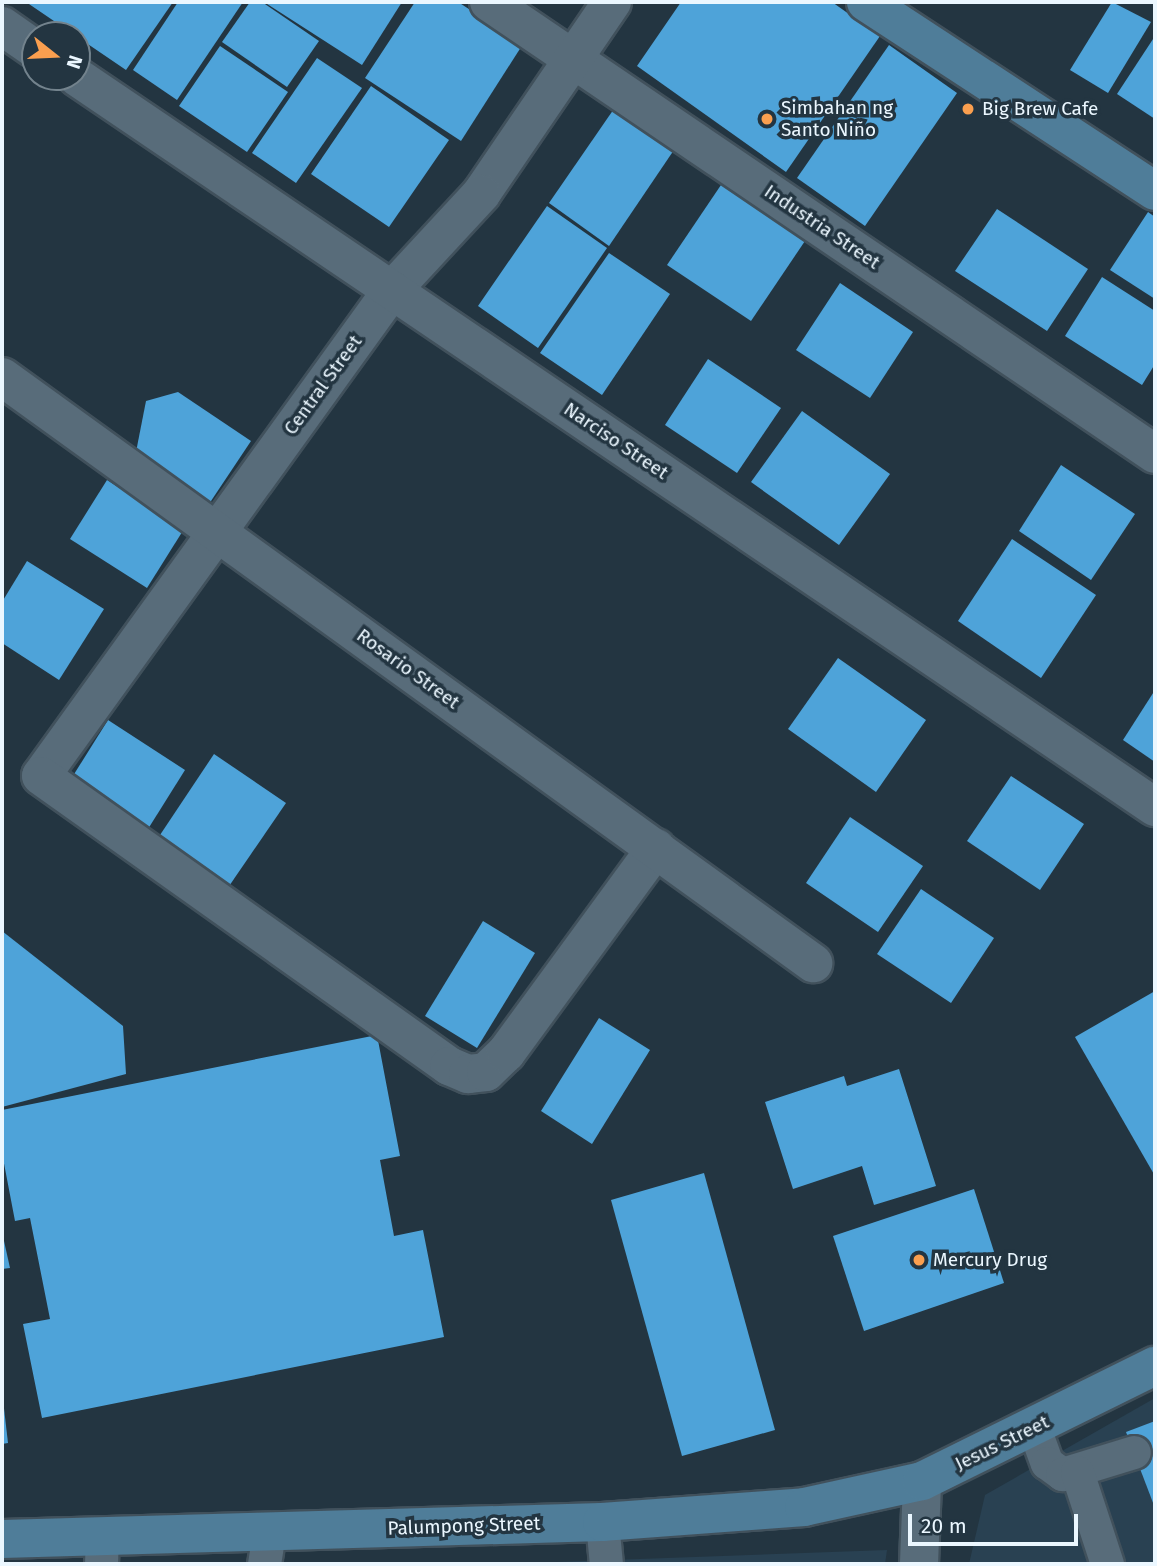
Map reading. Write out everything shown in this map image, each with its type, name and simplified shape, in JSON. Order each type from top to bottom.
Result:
[{"type":"main road","points":[[866,2],[1155,191]]},
{"type":"main road","name":"Jesus Street","points":[[922,1481],[1155,1366]]},
{"type":"main road","name":"Palumpong Street","points":[[2,1539],[102,1551],[267,1548],[804,1507],[922,1481]]},
{"type":"street","name":"Industria Street","points":[[489,2],[1155,454]]},
{"type":"street","name":"Central Street","points":[[612,2],[576,60],[481,194],[392,290],[41,776],[449,1066],[468,1074],[486,1072],[506,1053],[656,848]]},
{"type":"street","points":[[2,26],[21,39]]},
{"type":"street","name":"Narciso Street","points":[[91,86],[1155,807]]},
{"type":"street","name":"Rosario Street","points":[[2,377],[813,962]]},
{"type":"street","points":[[919,1564],[922,1481]]},
{"type":"lane","points":[[1034,1428],[1054,1471],[1077,1472],[1133,1452]]},
{"type":"lane","points":[[1077,1472],[1107,1564]]},
{"type":"lane","points":[[602,1522],[606,1564]]},
{"type":"shaded area","points":[[1155,1398],[1155,1564],[969,1564],[985,1495]]},
{"type":"shaded area","points":[[887,1550],[885,1564],[499,1564]]},
{"type":"building","points":[[26,2],[173,2],[126,70],[91,46],[91,21],[54,21]]},
{"type":"building","points":[[178,2],[243,2],[177,100],[133,70]]},
{"type":"building","points":[[250,2],[262,2],[319,41],[287,87],[222,42]]},
{"type":"building","points":[[264,2],[402,2],[362,65]]},
{"type":"building","points":[[415,2],[458,2],[523,44],[461,141],[365,78]]},
{"type":"building","name":"Simbahan ng Santo Niño","points":[[681,2],[832,2],[880,36],[786,172],[637,66]]},
{"type":"building","points":[[1112,2],[1151,22],[1108,93],[1070,70]]},
{"type":"building","points":[[1155,36],[1155,119],[1117,94]]},
{"type":"building","points":[[889,45],[957,93],[865,226],[797,178]]},
{"type":"building","points":[[220,46],[288,92],[247,152],[179,106]]},
{"type":"building","points":[[317,58],[362,88],[296,183],[252,153]]},
{"type":"building","points":[[371,86],[449,140],[389,227],[311,174]]},
{"type":"building","points":[[618,103],[678,144],[609,246],[549,203]]},
{"type":"building","points":[[723,182],[807,238],[751,321],[667,265]]},
{"type":"building","points":[[547,206],[607,248],[538,348],[478,306]]},
{"type":"building","points":[[997,209],[1088,269],[1047,331],[955,271]]},
{"type":"building","points":[[1148,212],[1155,217],[1155,299],[1110,270]]},
{"type":"building","points":[[609,253],[670,294],[602,395],[540,353]]},
{"type":"building","points":[[1102,277],[1155,311],[1155,364],[1142,385],[1065,336]]},
{"type":"building","points":[[840,283],[913,332],[870,398],[796,350]]},
{"type":"building","points":[[708,359],[781,408],[737,473],[665,425]]},
{"type":"building","points":[[178,392],[251,441],[207,507],[135,457],[146,401]]},
{"type":"building","points":[[802,411],[890,474],[839,545],[751,482]]},
{"type":"building","points":[[1061,465],[1135,514],[1091,580],[1019,531]]},
{"type":"building","points":[[107,480],[184,529],[147,588],[70,539]]},
{"type":"building","points":[[1012,539],[1096,595],[1041,678],[958,621]]},
{"type":"building","points":[[27,561],[104,609],[59,680],[2,643],[2,602]]},
{"type":"building","points":[[838,658],[926,720],[876,792],[788,729]]},
{"type":"building","points":[[1155,690],[1155,762],[1123,740]]},
{"type":"building","points":[[108,720],[185,770],[148,829],[71,779]]},
{"type":"building","points":[[214,754],[286,803],[225,892],[154,844]]},
{"type":"building","points":[[1011,776],[1084,824],[1040,890],[967,841]]},
{"type":"building","points":[[850,817],[923,866],[878,932],[806,883]]},
{"type":"building","points":[[921,889],[994,938],[951,1003],[877,954]]},
{"type":"building","points":[[483,921],[535,953],[477,1048],[425,1016]]},
{"type":"building","points":[[2,931],[123,1026],[126,1074],[2,1107]]},
{"type":"building","points":[[1155,991],[1155,1176],[1075,1037]]},
{"type":"building","points":[[599,1018],[650,1050],[592,1144],[541,1111]]},
{"type":"building","points":[[377,1035],[400,1156],[380,1160],[394,1236],[423,1230],[444,1337],[42,1418],[23,1324],[50,1319],[30,1218],[15,1221],[2,1153],[2,1110]]},
{"type":"building","points":[[899,1069],[936,1186],[874,1205],[862,1166],[793,1189],[765,1102],[844,1076],[847,1086]]},
{"type":"building","points":[[704,1173],[775,1430],[682,1456],[611,1200]]},
{"type":"building","name":"Mercury Drug","points":[[974,1189],[1004,1283],[864,1331],[833,1236]]},
{"type":"building","points":[[2,1232],[10,1268],[2,1269]]},
{"type":"building","points":[[2,1391],[8,1443],[2,1444]]},
{"type":"building","points":[[1155,1421],[1155,1508],[1126,1432]]},
{"type":"place","name":"Big Brew Cafe","points":[[968,109]]},
{"type":"place","name":"Simbahan ng Santo Niño","points":[[767,119]]},
{"type":"place","name":"Mercury Drug","points":[[919,1260]]}]
